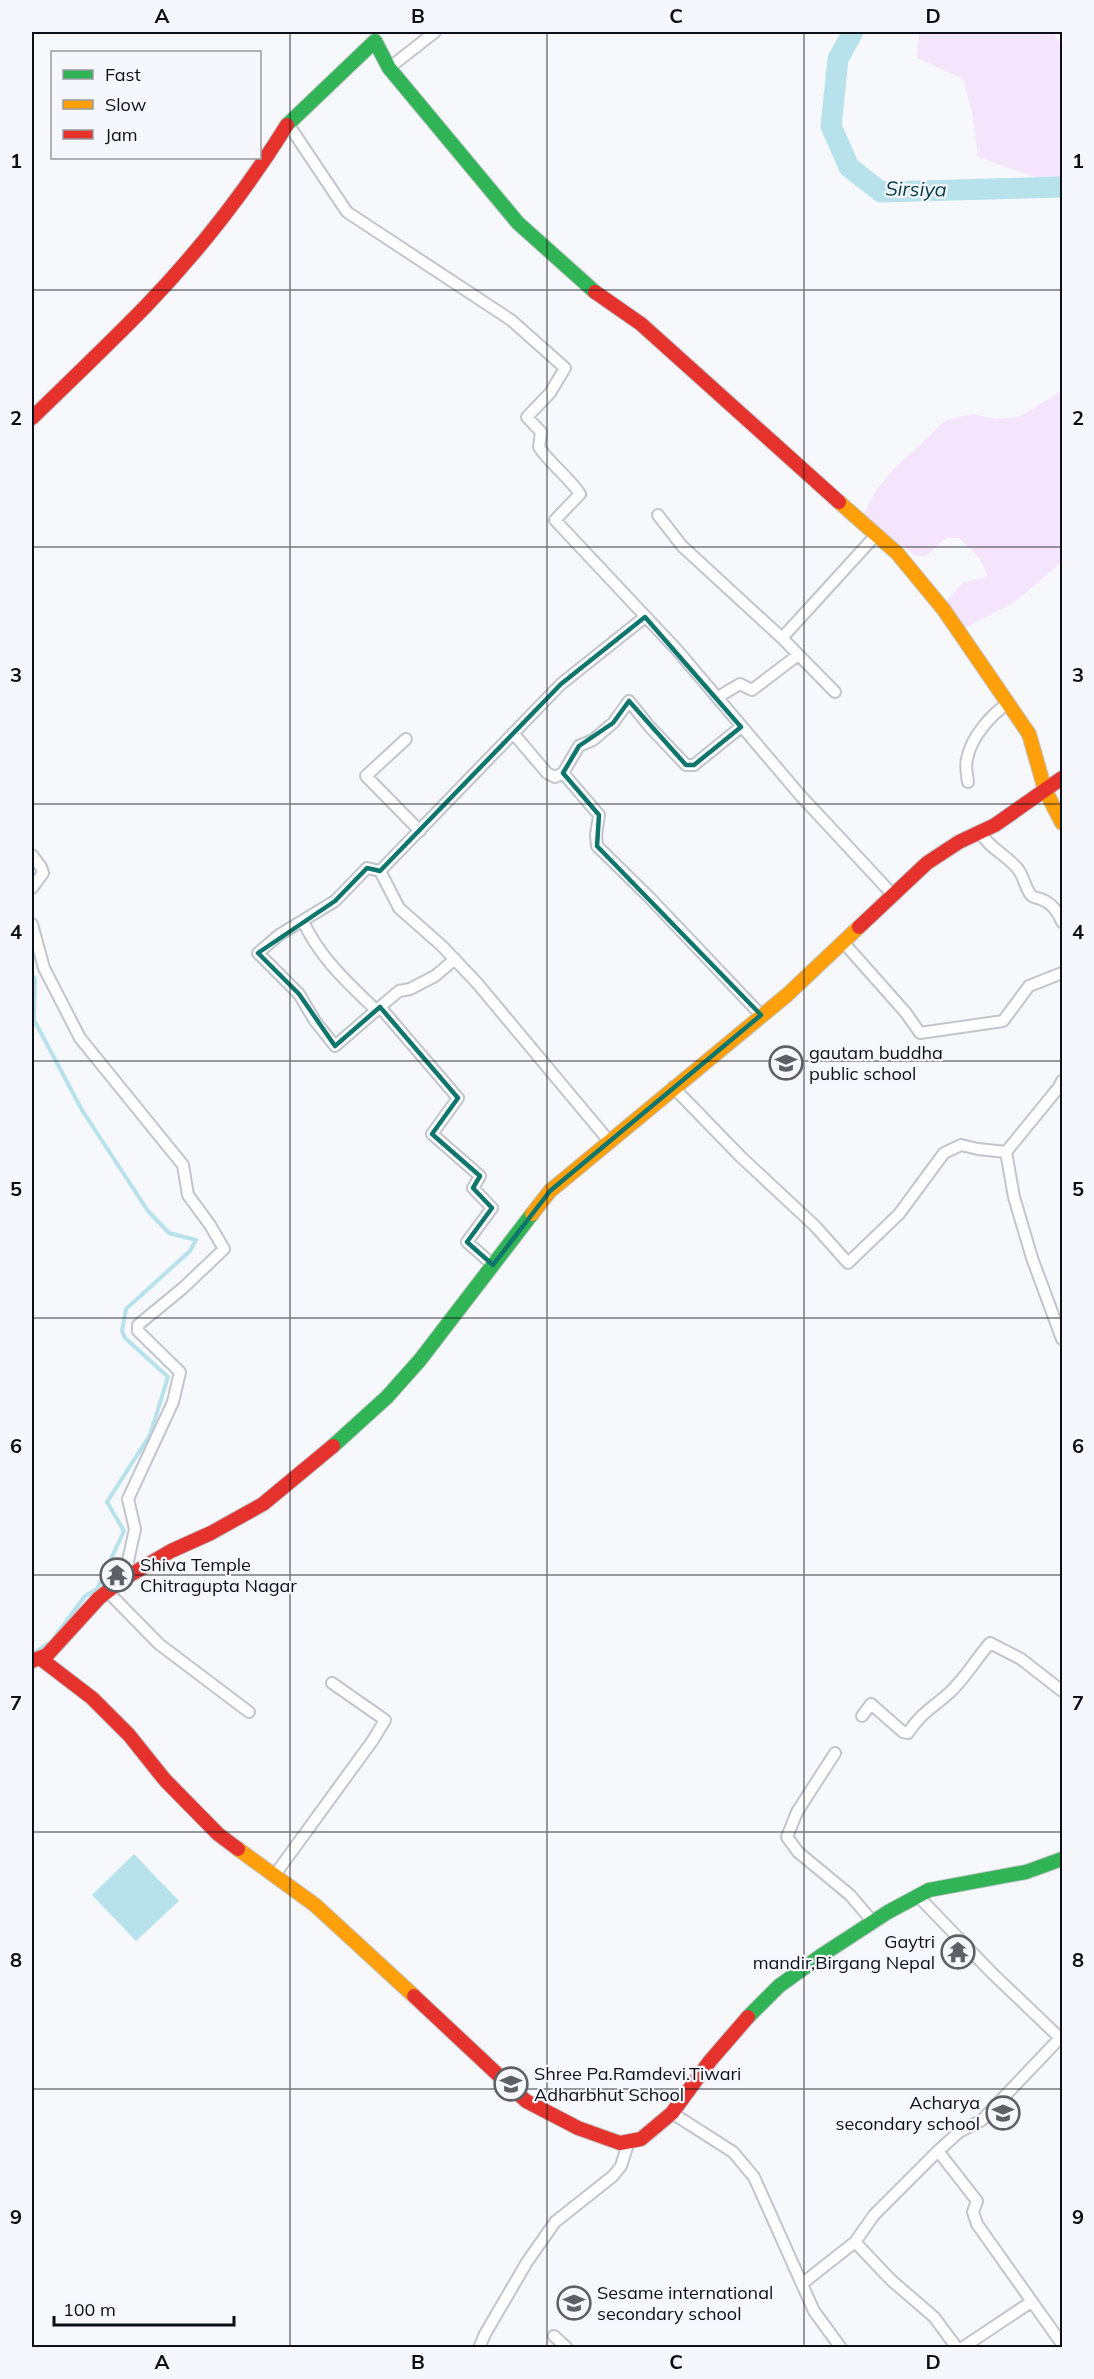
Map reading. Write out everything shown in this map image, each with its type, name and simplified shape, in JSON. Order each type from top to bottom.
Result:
[{"type":"street","points":[[389,68],[435,32]]},
{"type":"street","points":[[32,418],[156,295],[210,233],[266,159],[288,124],[372,36],[389,68],[518,223],[596,293],[641,324],[897,553],[944,610],[1029,734],[1045,790],[1062,823]]},
{"type":"street","points":[[288,124],[347,212],[511,320],[565,368],[550,393],[527,417],[541,432],[539,447],[545,456],[572,482],[580,494],[555,520],[677,650],[800,795],[893,895]]},
{"type":"street","points":[[658,515],[682,546],[782,638],[835,692]]},
{"type":"street","points":[[782,638],[876,535]]},
{"type":"street","points":[[380,871],[561,684],[645,617]]},
{"type":"street","points":[[718,697],[740,684],[752,690],[798,655]]},
{"type":"street","points":[[513,733],[548,773],[555,777],[563,773],[579,746],[593,740],[613,723],[629,701],[686,765],[694,765],[741,727]]},
{"type":"street","points":[[968,782],[966,760],[971,747],[992,717],[1008,703]]},
{"type":"street","points":[[406,739],[366,776],[420,831]]},
{"type":"street","points":[[563,773],[599,815],[597,846],[761,1015]]},
{"type":"street","points":[[1062,778],[994,825],[959,842],[927,863],[787,995],[550,1191],[420,1360],[387,1397],[311,1466],[263,1504],[211,1533],[171,1551],[129,1576],[99,1598],[36,1660],[92,1698],[129,1735],[165,1780],[218,1834],[315,1905],[526,2101],[578,2128],[620,2143],[641,2139],[672,2113],[710,2061],[754,2010],[779,1986],[873,1922],[929,1890],[1026,1872],[1062,1859]]},
{"type":"street","points":[[980,832],[987,843],[1016,867],[1025,879],[1026,888],[1033,897],[1048,903],[1058,913],[1062,922]]},
{"type":"street","points":[[32,855],[43,873],[32,888]]},
{"type":"street","points":[[455,959],[435,976],[399,992],[335,1046],[315,1021],[299,994],[258,953],[279,935],[335,901],[367,868],[380,871],[399,908],[455,959],[609,1141]]},
{"type":"street","points":[[303,921],[310,937],[326,960],[378,1009],[458,1098],[432,1134],[480,1176],[473,1188],[492,1208],[467,1242],[493,1265]]},
{"type":"street","points":[[32,924],[44,968],[80,1038],[183,1165],[189,1195],[224,1250],[138,1325],[138,1331],[180,1372],[173,1402],[128,1499],[135,1529],[128,1561],[129,1576]]},
{"type":"street","points":[[843,942],[906,1012],[920,1033],[1003,1021],[1029,986],[1062,973]]},
{"type":"street","points":[[1062,1082],[1006,1152],[1014,1197],[1032,1258],[1062,1339]]},
{"type":"street","points":[[674,1087],[741,1157],[815,1226],[848,1263],[899,1214],[944,1153],[960,1145],[1006,1152]]},
{"type":"street","points":[[108,1592],[159,1644],[249,1712]]},
{"type":"street","points":[[862,1716],[871,1704],[903,1732],[908,1733],[930,1706],[948,1694],[990,1643],[1021,1659],[1062,1690]]},
{"type":"street","points":[[274,1876],[373,1740],[385,1720],[332,1683]]},
{"type":"street","points":[[836,1752],[797,1812],[787,1837],[798,1852],[850,1895],[873,1922]]},
{"type":"street","points":[[803,2283],[855,2242],[874,2215],[938,2151],[960,2132],[982,2120],[1060,2038],[992,1973],[918,1896]]},
{"type":"street","points":[[672,2113],[734,2152],[754,2177],[814,2311],[840,2347]]},
{"type":"street","points":[[479,2348],[484,2334],[527,2262],[555,2222],[613,2176],[621,2166],[628,2141]]},
{"type":"street","points":[[938,2151],[977,2201],[973,2212],[977,2224],[1062,2344]]},
{"type":"street","points":[[855,2242],[891,2280],[934,2317],[957,2348]]},
{"type":"street","points":[[962,2348],[1031,2302]]},
{"type":"street","points":[[554,2336],[567,2348]]},
{"type":"highlighted area","points":[[645,617],[741,727],[694,765],[686,765],[629,701],[613,723],[579,746],[563,773],[599,815],[597,846],[761,1015],[550,1191],[493,1265],[467,1242],[492,1208],[473,1188],[480,1176],[432,1134],[458,1098],[380,1007],[335,1046],[299,994],[258,953],[335,901],[367,868],[380,871],[561,684]]},
{"type":"shaded area","points":[[919,32],[1053,32],[1062,42],[1062,182],[1040,179],[978,157],[973,117],[963,79],[917,58]]},
{"type":"shaded area","points":[[1062,391],[1062,562],[1016,601],[962,630],[944,604],[962,583],[987,577],[977,555],[959,538],[946,538],[926,556],[915,556],[863,515],[876,490],[893,470],[946,420],[974,414],[995,419],[1019,417]]},
{"type":"water","points":[[134,1854],[179,1901],[136,1941],[92,1895]]},
{"type":"waterway","name":"Sirsiya","points":[[853,32],[838,59],[831,126],[849,167],[881,192],[1062,187]]},
{"type":"waterway","points":[[32,975],[35,979],[34,1020],[82,1110],[148,1211],[169,1233],[196,1240],[190,1251],[126,1309],[122,1331],[125,1338],[168,1377],[150,1435],[107,1502],[124,1531],[97,1589],[85,1596],[54,1638]]},
{"type":"waterway","points":[[33,1654],[49,1643]]},
{"type":"traffic: fast","points":[[287,125],[375,41],[389,68],[518,223],[595,292]]},
{"type":"traffic: fast","points":[[333,1446],[387,1397],[420,1360],[532,1214]]},
{"type":"traffic: fast","points":[[748,2017],[779,1986],[822,1955],[888,1912],[929,1890],[1026,1872],[1062,1859]]},
{"type":"traffic: slow","points":[[839,502],[897,553],[944,610],[1029,734],[1045,790],[1062,823]]},
{"type":"traffic: slow","points":[[532,1214],[550,1191],[787,995],[859,927]]},
{"type":"traffic: slow","points":[[238,1849],[315,1905],[414,1996]]},
{"type":"traffic: jam","points":[[32,418],[132,320],[185,264],[256,173],[287,125]]},
{"type":"traffic: jam","points":[[595,292],[641,324],[839,502]]},
{"type":"traffic: jam","points":[[859,927],[927,863],[959,842],[995,825],[1062,778]]},
{"type":"traffic: jam","points":[[32,1661],[47,1655],[99,1598],[125,1578],[171,1551],[211,1533],[263,1504],[333,1446]]},
{"type":"traffic: jam","points":[[41,1659],[92,1698],[129,1735],[165,1780],[218,1834],[238,1849]]},
{"type":"traffic: jam","points":[[414,1996],[526,2101],[578,2128],[620,2143],[641,2139],[672,2113],[710,2061],[748,2017]]},
{"type":"place","name":"gautam buddha public school","points":[[786,1063]]},
{"type":"place","name":"Shiva Temple Chitragupta Nagar","points":[[117,1575]]},
{"type":"place","name":"Gaytri mandir,Birgang Nepal","points":[[958,1952]]},
{"type":"place","name":"Shree Pa.Ramdevi.Tiwari Adharbhut School","points":[[511,2084]]},
{"type":"place","name":"Acharya secondary school","points":[[1003,2113]]},
{"type":"place","name":"Sesame international secondary school","points":[[574,2303]]}]
